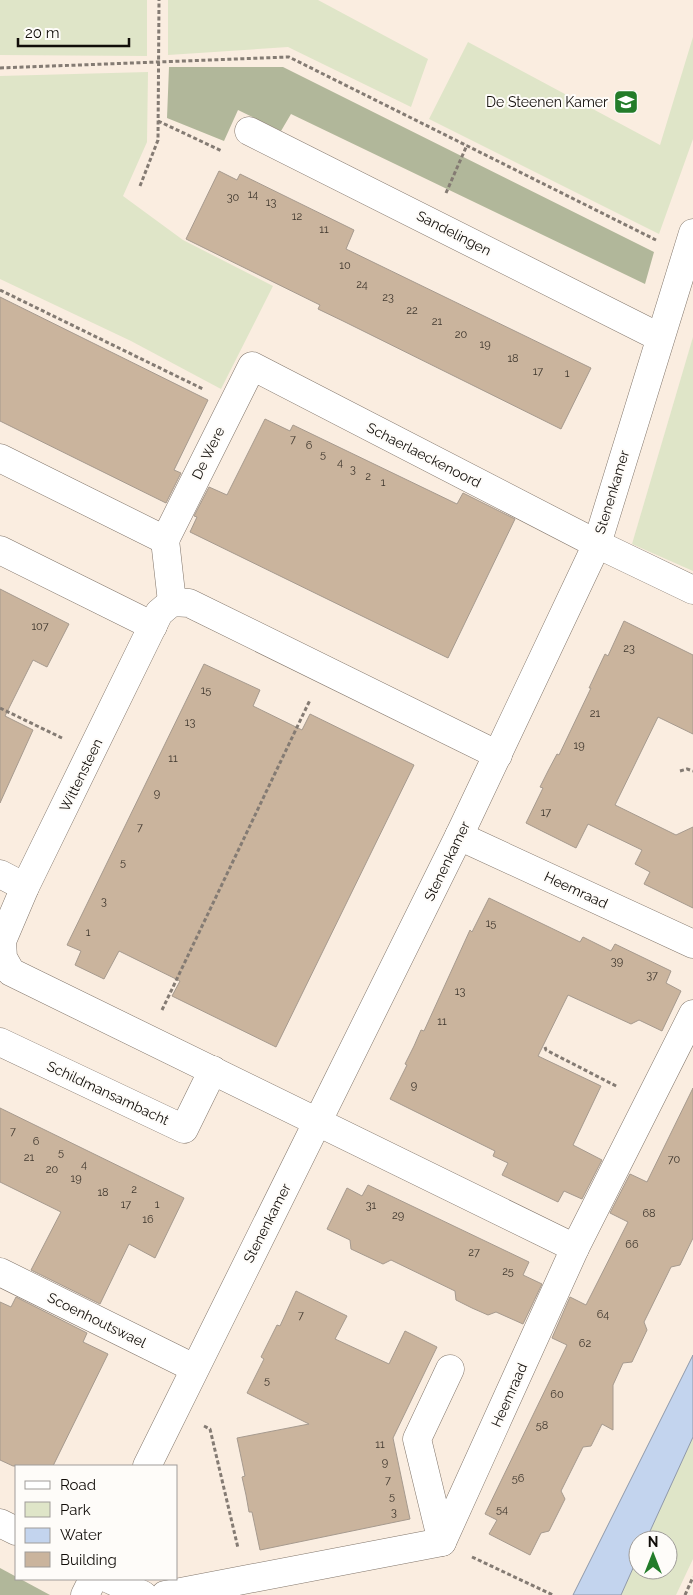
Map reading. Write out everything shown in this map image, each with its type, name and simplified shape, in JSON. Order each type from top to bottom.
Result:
[{"type":"street","name":"Sandelingen","points":[[249,131],[659,337]]},
{"type":"street","name":"Stenenkamer","points":[[147,1465],[459,836],[596,544],[689,244]]},
{"type":"street","name":"De Were","points":[[165,540],[252,366]]},
{"type":"street","name":"Schaerlaeckenoord","points":[[252,366],[596,544]]},
{"type":"street","points":[[0,458],[165,540],[172,602],[188,603],[498,755]]},
{"type":"street","points":[[596,544],[693,590]]},
{"type":"street","points":[[0,550],[153,626]]},
{"type":"street","name":"Wittensteen","points":[[172,602],[159,613],[25,887],[2,942],[3,958],[11,972],[318,1122]]},
{"type":"street","name":"Heemraad","points":[[459,836],[693,944]]},
{"type":"street","points":[[0,874],[25,887]]},
{"type":"street","name":"Heemraad","points":[[442,1542],[576,1248],[693,1014]]},
{"type":"street","name":"Schildmansambacht","points":[[0,1042],[184,1129],[213,1070]]},
{"type":"street","points":[[318,1122],[576,1248]]},
{"type":"street","name":"Scoenhoutswael","points":[[0,1272],[194,1368]]},
{"type":"street","points":[[165,1595],[442,1542],[417,1439],[450,1369]]},
{"type":"street","points":[[0,1523],[15,1530]]},
{"type":"street","points":[[85,1595],[92,1580]]},
{"type":"street","points":[[111,1580],[143,1595]]},
{"type":"path","points":[[140,186],[158,140],[159,0]]},
{"type":"path","points":[[0,68],[289,57],[467,146],[689,244]]},
{"type":"path","points":[[158,121],[222,151],[249,131]]},
{"type":"path","points":[[433,223],[467,146]]},
{"type":"path","points":[[0,290],[233,403]]},
{"type":"path","points":[[148,1039],[325,670]]},
{"type":"path","points":[[0,708],[92,753]]},
{"type":"path","points":[[680,770],[687,769],[693,771]]},
{"type":"path","points":[[545,1047],[546,1050],[649,1102]]},
{"type":"path","points":[[173,1411],[210,1429],[245,1580]]},
{"type":"path","points":[[442,1542],[553,1595]]},
{"type":"path","points":[[685,1595],[693,1578]]},
{"type":"green space","points":[[0,0],[147,0],[147,56],[0,55]]},
{"type":"green space","points":[[168,0],[318,0],[428,59],[411,107],[288,47],[168,55]]},
{"type":"green space","points":[[693,37],[693,139],[659,234],[429,119],[468,42],[660,145]]},
{"type":"green space","points":[[169,67],[283,67],[654,252],[645,284],[291,114],[281,131],[238,110],[224,141],[167,118]]},
{"type":"green space","points":[[148,72],[147,142],[123,196],[183,240],[273,286],[221,389],[131,341],[0,279],[0,76]]},
{"type":"green space","points":[[693,337],[693,571],[632,544]]},
{"type":"green space","points":[[693,1437],[693,1559],[676,1595],[621,1595],[628,1579],[678,1580],[678,1530],[651,1530]]},
{"type":"green space","points":[[0,1568],[15,1576],[15,1580],[22,1580],[50,1595],[0,1595]]},
{"type":"water","points":[[693,1355],[693,1437],[651,1530],[628,1530],[628,1579],[621,1595],[573,1595]]},
{"type":"building","points":[[219,171],[237,180],[240,174],[354,230],[346,249],[591,368],[561,429],[318,309],[320,305],[186,239]]},
{"type":"building","points":[[0,297],[208,400],[174,470],[181,473],[166,503],[0,421]]},
{"type":"building","points":[[265,419],[290,431],[293,425],[457,504],[463,493],[515,519],[448,658],[190,532],[197,517],[194,516],[209,487],[227,495]]},
{"type":"building","points":[[0,589],[69,624],[47,667],[33,660],[5,716],[33,730],[0,803]]},
{"type":"building","points":[[624,621],[693,655],[693,734],[658,717],[615,805],[676,835],[693,827],[693,908],[644,884],[650,872],[635,864],[642,850],[588,824],[576,848],[526,823],[543,788],[540,787],[557,754],[559,755],[605,654],[608,656]]},
{"type":"building","points":[[204,664],[260,690],[253,706],[302,730],[310,714],[414,765],[276,1047],[172,996],[180,981],[119,951],[104,979],[75,965],[81,951],[67,945]]},
{"type":"building","points":[[489,898],[580,942],[583,937],[611,951],[615,944],[671,971],[666,983],[681,991],[662,1031],[639,1020],[631,1024],[568,995],[538,1056],[601,1086],[573,1145],[602,1160],[582,1199],[564,1191],[558,1202],[502,1175],[508,1163],[493,1156],[495,1151],[390,1099],[407,1065],[405,1064],[421,1030],[424,1031],[470,930],[472,932]]},
{"type":"building","points":[[693,1088],[693,1238],[680,1265],[671,1267],[644,1322],[647,1330],[632,1362],[623,1363],[613,1385],[613,1430],[602,1424],[591,1446],[583,1447],[561,1491],[565,1499],[549,1531],[541,1533],[530,1555],[489,1534],[497,1520],[485,1514],[567,1345],[552,1338],[570,1297],[586,1305],[628,1222],[610,1213],[630,1174],[647,1182]]},
{"type":"building","points":[[0,1108],[184,1198],[155,1258],[129,1244],[100,1304],[31,1270],[61,1212],[0,1182]]},
{"type":"building","points":[[368,1185],[529,1262],[523,1275],[542,1284],[523,1324],[496,1312],[488,1315],[472,1308],[456,1300],[455,1291],[391,1260],[383,1264],[351,1249],[350,1240],[327,1229],[347,1188],[362,1196]]},
{"type":"building","points":[[296,1291],[347,1316],[335,1339],[389,1364],[405,1331],[437,1347],[393,1438],[410,1519],[260,1550],[252,1512],[249,1512],[242,1477],[245,1476],[237,1438],[309,1424],[247,1393],[264,1359],[261,1357],[277,1325],[280,1326]]},
{"type":"building","points":[[16,1297],[87,1333],[83,1342],[108,1354],[53,1465],[13,1466],[0,1460],[0,1302],[11,1307]]},
{"type":"place","name":"De Steenen Kamer","points":[[626,102]]}]
